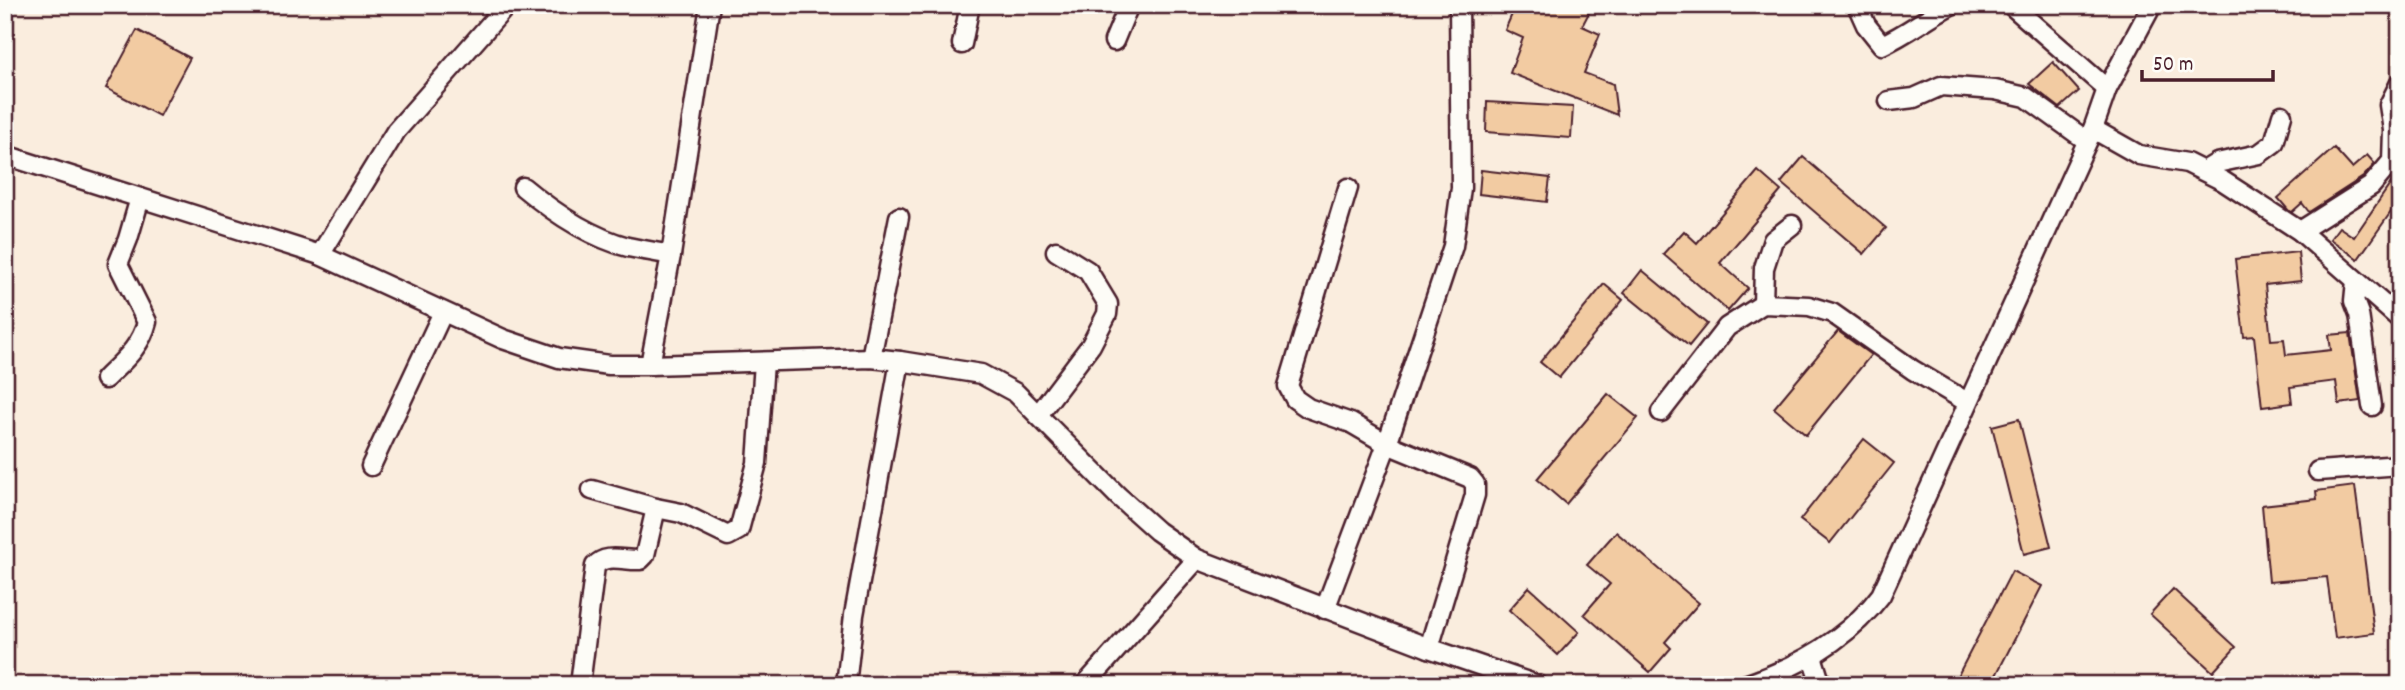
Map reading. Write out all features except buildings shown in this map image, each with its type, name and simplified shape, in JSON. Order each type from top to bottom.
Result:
[{"type":"street","points":[[320,255],[396,131],[508,5]]},
{"type":"street","points":[[650,365],[671,255],[710,5]]},
{"type":"street","points":[[962,44],[970,5]]},
{"type":"street","points":[[1114,41],[1129,5]]},
{"type":"street","points":[[1325,609],[1387,444],[1452,246],[1461,188],[1459,5]]},
{"type":"street","points":[[1857,5],[1866,24],[1882,45],[1907,33],[1951,5]]},
{"type":"street","points":[[2011,5],[2107,89]]},
{"type":"street","points":[[1745,685],[1779,674],[1812,656],[1850,630],[1867,614],[1881,595],[2090,135],[2107,89],[2152,5]]},
{"type":"street","points":[[2300,231],[2371,186],[2392,161],[2393,130],[2389,105],[2400,83]]},
{"type":"street","points":[[1889,101],[1914,98],[1941,86],[1994,90],[2026,97],[2090,135],[2139,155],[2187,163],[2223,181],[2300,231],[2400,319]]},
{"type":"street","points":[[2204,171],[2217,163],[2259,154],[2274,143],[2282,115]]},
{"type":"street","points":[[5,155],[320,255],[503,339],[559,358],[609,365],[871,358],[900,360],[981,374],[1016,393],[1118,496],[1157,531],[1197,559],[1429,648],[1537,685]]},
{"type":"street","points":[[523,187],[544,204],[594,234],[626,246],[671,255]]},
{"type":"street","points":[[1348,188],[1288,386],[1295,399],[1308,408],[1351,423],[1387,444],[1470,478],[1475,484],[1475,495],[1429,648]]},
{"type":"street","points":[[105,379],[132,353],[147,322],[117,264],[128,239],[140,198]]},
{"type":"street","points":[[871,358],[899,217]]},
{"type":"street","points":[[1762,304],[1764,268],[1773,240],[1792,225]]},
{"type":"street","points":[[1038,415],[1091,345],[1107,314],[1108,303],[1087,271],[1056,251]]},
{"type":"street","points":[[2356,281],[2354,301],[2359,314],[2372,407]]},
{"type":"street","points":[[1661,412],[1727,327],[1762,304],[1810,306],[1832,313],[1913,370],[1967,402]]},
{"type":"street","points":[[371,466],[443,312]]},
{"type":"street","points":[[846,685],[854,615],[900,360]]},
{"type":"street","points":[[592,490],[681,513],[728,536],[739,530],[757,463],[764,362]]},
{"type":"street","points":[[2318,471],[2400,465]]},
{"type":"street","points":[[580,685],[595,566],[606,558],[640,560],[645,555],[656,508]]},
{"type":"street","points":[[1085,685],[1197,559]]},
{"type":"street","points":[[1812,656],[1821,685]]}]
